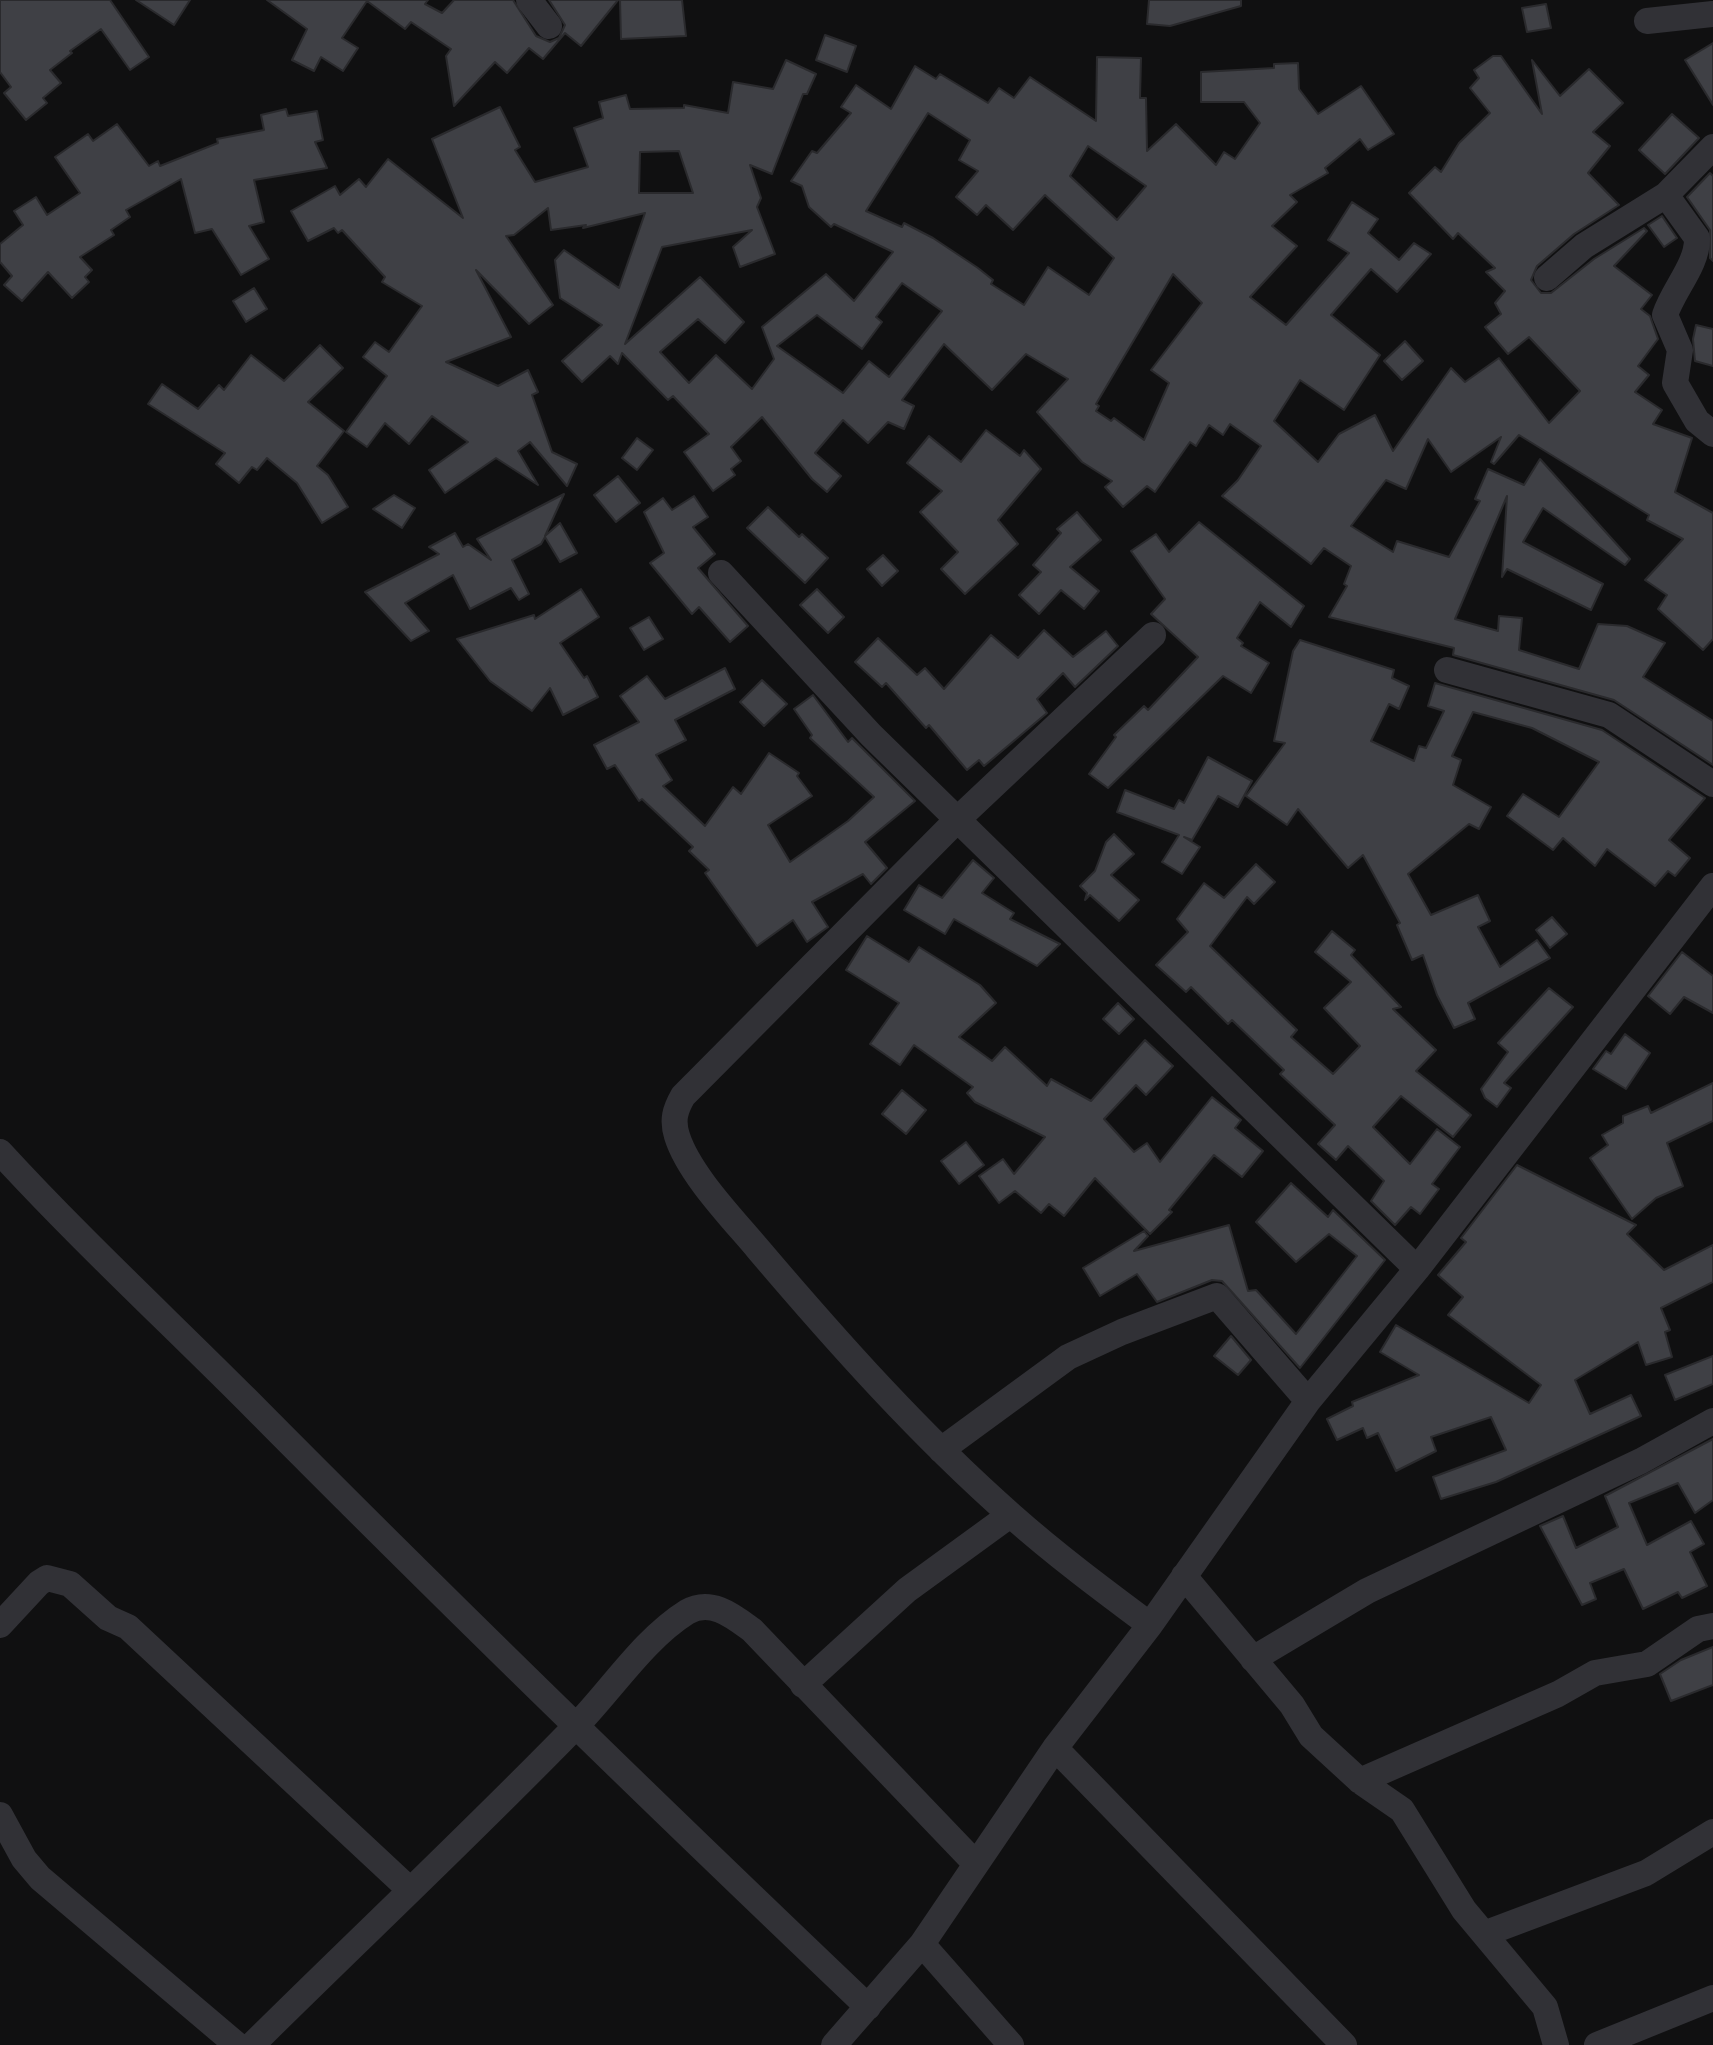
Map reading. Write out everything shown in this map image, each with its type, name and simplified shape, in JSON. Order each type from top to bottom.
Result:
[{"type":"street","points":[[529,0],[549,26]]},
{"type":"street","points":[[1647,21],[1713,14]]},
{"type":"street","points":[[1547,278],[1584,246],[1666,195],[1713,147]]},
{"type":"street","points":[[1666,195],[1697,238],[1697,245],[1665,315],[1680,350],[1675,383],[1697,421],[1713,434]]},
{"type":"street","points":[[721,573],[861,725],[1417,1269]]},
{"type":"street","points":[[1150,1625],[1010,1515],[941,1450],[836,1339],[726,1212],[687,1158],[677,1137],[674,1110],[683,1096],[959,818],[1153,635]]},
{"type":"street","points":[[1447,670],[1609,715],[1713,784]]},
{"type":"street","points":[[834,2045],[922,1944],[1055,1748],[1266,1466],[1308,1401],[1417,1269],[1713,886]]},
{"type":"street","points":[[0,1152],[77,1236],[226,1379],[430,1586],[578,1724],[868,2007]]},
{"type":"street","points":[[941,1450],[1068,1357],[1122,1332],[1217,1296],[1308,1401]]},
{"type":"street","points":[[1253,1659],[1367,1591],[1641,1461],[1713,1421]]},
{"type":"street","points":[[803,1685],[907,1590],[1010,1515]]},
{"type":"street","points":[[1184,1576],[1292,1705],[1311,1736],[1360,1781],[1402,1810],[1464,1910],[1545,2007],[1556,2045]]},
{"type":"street","points":[[0,1625],[47,1578],[70,1584],[108,1618],[128,1627],[409,1889]]},
{"type":"street","points":[[252,2045],[578,1724],[660,1636],[689,1611],[710,1606],[731,1614],[752,1630],[976,1864]]},
{"type":"street","points":[[1360,1781],[1558,1694],[1595,1673],[1647,1664],[1698,1629],[1713,1626]]},
{"type":"street","points":[[1055,1748],[1344,2045]]},
{"type":"street","points":[[0,1815],[24,1859],[40,1878],[237,2045]]},
{"type":"street","points":[[1484,1934],[1646,1873],[1713,1832]]},
{"type":"street","points":[[922,1944],[1011,2045]]},
{"type":"street","points":[[1597,2045],[1713,1998]]},
{"type":"building","points":[[0,0],[110,0],[149,57],[130,70],[101,29],[50,70],[61,83],[43,98],[47,103],[26,120],[4,93],[11,87],[0,72]]},
{"type":"building","points":[[136,0],[190,0],[174,25]]},
{"type":"building","points":[[267,0],[428,0],[425,4],[442,13],[454,0],[513,0],[536,36],[550,42],[559,38],[565,25],[549,0],[618,0],[581,46],[565,33],[543,59],[529,48],[507,73],[495,62],[454,106],[446,56],[451,49],[411,22],[405,29],[367,1],[342,38],[358,48],[343,71],[321,57],[314,71],[292,60],[307,29]]},
{"type":"building","points":[[620,0],[682,0],[686,36],[621,39]]},
{"type":"building","points":[[1149,0],[1241,0],[1241,6],[1170,26],[1147,24]]},
{"type":"building","points":[[1546,4],[1551,28],[1527,32],[1522,8]]},
{"type":"building","points":[[825,35],[856,46],[847,72],[816,60]]},
{"type":"building","points":[[1713,43],[1713,105],[1685,60]]},
{"type":"building","points":[[1493,56],[1501,56],[1542,114],[1532,60],[1560,96],[1589,69],[1623,103],[1593,132],[1610,146],[1588,173],[1619,205],[1574,234],[1537,266],[1531,280],[1541,293],[1551,293],[1594,259],[1644,228],[1647,231],[1614,266],[1652,295],[1641,309],[1650,316],[1658,339],[1638,366],[1649,375],[1635,392],[1662,410],[1653,424],[1692,438],[1675,492],[1713,513],[1713,639],[1703,650],[1658,609],[1667,595],[1645,580],[1683,539],[1647,520],[1649,515],[1519,435],[1494,464],[1491,462],[1501,437],[1451,472],[1428,439],[1406,489],[1386,480],[1351,526],[1393,552],[1397,541],[1449,557],[1480,501],[1475,499],[1488,469],[1524,485],[1540,459],[1630,559],[1625,565],[1543,508],[1523,542],[1603,584],[1591,610],[1507,569],[1502,577],[1507,496],[1455,619],[1498,631],[1499,616],[1522,618],[1519,650],[1579,669],[1598,624],[1627,626],[1665,643],[1643,677],[1713,721],[1713,765],[1614,700],[1453,655],[1454,648],[1329,617],[1347,586],[1344,584],[1351,566],[1324,548],[1311,564],[1222,496],[1238,480],[1261,446],[1230,424],[1223,435],[1209,425],[1196,446],[1190,442],[1155,492],[1147,486],[1123,507],[1105,487],[1112,481],[1082,462],[1037,412],[1068,379],[1026,354],[992,390],[944,344],[902,400],[914,406],[904,429],[888,422],[868,443],[843,420],[815,453],[841,476],[827,492],[812,479],[762,417],[731,447],[741,461],[731,469],[735,475],[713,491],[684,452],[709,434],[673,396],[668,400],[622,353],[618,364],[610,356],[582,382],[562,361],[602,325],[560,298],[555,260],[564,250],[619,288],[645,213],[583,228],[586,225],[551,230],[548,208],[514,235],[506,236],[553,305],[529,324],[476,270],[511,337],[446,362],[498,386],[528,370],[538,392],[532,395],[552,452],[577,464],[567,486],[530,442],[518,451],[538,485],[496,458],[445,493],[429,470],[468,442],[432,416],[409,444],[385,423],[367,447],[346,432],[387,376],[363,357],[375,342],[389,352],[422,306],[382,282],[385,277],[342,230],[338,233],[334,228],[308,241],[291,211],[335,186],[340,195],[359,179],[366,187],[388,159],[463,218],[432,139],[500,107],[520,147],[515,150],[535,182],[588,167],[574,128],[603,118],[599,102],[626,95],[630,109],[684,108],[684,105],[728,113],[733,82],[773,89],[786,60],[816,74],[807,94],[803,94],[772,174],[750,165],[761,198],[757,207],[775,254],[740,267],[733,247],[752,230],[662,247],[625,344],[700,277],[744,322],[725,343],[698,319],[660,352],[689,383],[716,355],[752,389],[774,359],[762,327],[826,274],[854,301],[893,252],[834,224],[831,227],[809,207],[802,186],[791,181],[812,151],[817,153],[851,113],[841,107],[856,85],[891,109],[915,66],[936,79],[940,74],[988,103],[999,88],[1014,98],[1030,77],[1096,121],[1097,57],[1141,58],[1140,98],[1146,98],[1147,151],[1176,124],[1216,165],[1224,152],[1235,159],[1260,123],[1244,102],[1201,102],[1201,72],[1274,68],[1274,64],[1298,63],[1299,89],[1318,114],[1361,86],[1394,134],[1368,150],[1360,139],[1325,168],[1328,173],[1290,195],[1297,202],[1272,226],[1297,246],[1250,297],[1286,325],[1349,253],[1328,240],[1352,202],[1378,219],[1368,233],[1399,260],[1414,243],[1431,254],[1397,292],[1371,269],[1331,315],[1380,355],[1344,410],[1300,380],[1274,421],[1318,462],[1339,434],[1375,415],[1393,451],[1451,368],[1465,382],[1499,358],[1549,423],[1580,391],[1529,337],[1508,354],[1485,327],[1501,314],[1495,303],[1505,291],[1486,272],[1495,268],[1458,233],[1453,239],[1409,193],[1435,167],[1441,172],[1459,143],[1490,113],[1470,88],[1479,78],[1474,70]],"holes":[[[928,113],[970,140],[959,160],[978,171],[956,197],[977,215],[986,205],[1013,230],[1045,195],[1114,258],[1089,295],[1048,267],[1024,305],[991,284],[993,280],[978,268],[933,238],[904,223],[902,227],[866,211]],[[1088,146],[1146,186],[1117,220],[1070,176]],[[679,151],[693,193],[639,193],[640,152]],[[1173,274],[1202,303],[1151,370],[1169,383],[1144,440],[1114,418],[1111,421],[1096,411],[1099,406],[1096,404]],[[902,283],[942,311],[889,377],[869,361],[843,393],[777,346],[817,315],[862,349],[882,322],[876,317]]]},
{"type":"building","points":[[286,109],[288,116],[317,111],[323,140],[315,142],[327,168],[254,180],[264,222],[249,226],[269,259],[241,275],[212,229],[195,233],[181,179],[126,210],[130,217],[111,230],[114,235],[80,257],[92,270],[85,277],[89,282],[72,298],[48,272],[22,301],[4,285],[12,276],[0,262],[0,244],[23,225],[14,211],[36,197],[47,215],[80,193],[55,157],[88,134],[93,141],[117,124],[149,166],[158,161],[160,166],[218,143],[217,139],[264,130],[261,115]]},
{"type":"building","points":[[1672,114],[1699,138],[1665,174],[1639,150]]},
{"type":"building","points":[[1710,173],[1713,176],[1713,261],[1710,258],[1710,230],[1687,197]]},
{"type":"building","points":[[1662,216],[1677,238],[1664,247],[1648,225]]},
{"type":"building","points":[[254,288],[267,309],[246,322],[233,301]]},
{"type":"building","points":[[1696,325],[1713,329],[1713,366],[1695,361],[1693,339]]},
{"type":"building","points":[[1405,341],[1423,361],[1402,380],[1384,361]]},
{"type":"building","points":[[320,345],[343,368],[308,402],[344,431],[317,466],[328,475],[348,507],[322,523],[297,483],[267,458],[257,470],[252,467],[239,483],[216,464],[225,453],[148,404],[162,384],[198,409],[219,385],[224,390],[251,355],[284,381]]},
{"type":"building","points":[[986,430],[1020,456],[1024,450],[1041,469],[998,520],[1018,544],[965,594],[941,569],[958,552],[920,512],[942,491],[907,463],[929,436],[961,462]]},
{"type":"building","points":[[637,438],[653,450],[637,470],[622,458]]},
{"type":"building","points":[[618,476],[640,503],[616,522],[594,495]]},
{"type":"building","points":[[564,494],[545,536],[560,523],[577,553],[560,562],[545,537],[541,544],[512,560],[529,594],[519,600],[511,588],[470,609],[453,575],[405,603],[429,631],[411,641],[365,592],[439,554],[429,547],[455,533],[463,547],[468,544],[491,560],[477,539]]},
{"type":"building","points":[[394,495],[415,508],[402,528],[373,509]]},
{"type":"building","points":[[694,496],[708,517],[693,527],[715,554],[698,568],[748,626],[730,642],[699,607],[692,614],[650,563],[664,553],[644,512],[663,498],[672,510]]},
{"type":"building","points":[[768,507],[799,537],[802,534],[828,558],[805,583],[747,528]]},
{"type":"building","points":[[1077,512],[1101,540],[1070,567],[1099,591],[1084,609],[1061,590],[1039,614],[1019,595],[1041,572],[1033,565],[1061,533],[1057,529]]},
{"type":"building","points":[[1199,522],[1304,606],[1291,627],[1260,602],[1237,638],[1243,643],[1241,646],[1269,663],[1251,693],[1223,676],[1108,788],[1089,774],[1116,737],[1114,735],[1144,706],[1148,710],[1198,657],[1151,614],[1165,599],[1131,551],[1156,534],[1169,552]]},
{"type":"building","points":[[883,555],[898,571],[882,586],[867,569]]},
{"type":"building","points":[[581,589],[599,617],[560,643],[584,678],[587,676],[598,697],[563,715],[550,688],[532,711],[490,681],[457,639],[534,615],[535,619]]},
{"type":"building","points":[[817,589],[844,617],[828,633],[800,605]]},
{"type":"building","points":[[649,617],[663,639],[644,650],[630,628]]},
{"type":"building","points":[[1044,630],[1073,657],[1106,631],[1118,646],[1075,687],[1063,673],[1037,699],[1047,713],[984,766],[979,760],[967,770],[929,725],[926,728],[886,683],[882,687],[855,662],[878,638],[917,675],[925,668],[944,689],[991,635],[1018,658]]},
{"type":"building","points":[[1300,640],[1394,670],[1392,678],[1409,686],[1399,709],[1389,704],[1371,741],[1414,761],[1419,746],[1426,748],[1444,711],[1428,706],[1435,683],[1602,730],[1705,798],[1669,840],[1690,858],[1675,876],[1668,871],[1655,886],[1607,849],[1595,866],[1563,838],[1553,850],[1507,816],[1523,794],[1559,817],[1599,762],[1532,728],[1473,712],[1452,756],[1461,760],[1453,785],[1491,807],[1479,829],[1469,824],[1408,874],[1431,915],[1478,895],[1490,921],[1478,927],[1500,967],[1537,940],[1550,958],[1468,1003],[1475,1019],[1454,1028],[1437,995],[1423,955],[1412,960],[1397,925],[1400,923],[1363,855],[1348,868],[1298,809],[1287,825],[1246,796],[1285,743],[1274,741],[1293,651]]},
{"type":"building","points":[[725,668],[735,689],[675,720],[686,740],[656,755],[672,780],[663,786],[705,826],[733,787],[741,794],[769,753],[799,773],[797,776],[812,796],[768,825],[790,862],[848,821],[874,797],[810,738],[812,735],[794,709],[813,695],[848,742],[852,738],[915,801],[865,842],[887,868],[871,884],[863,874],[812,902],[828,927],[807,942],[793,920],[757,946],[705,873],[709,870],[689,851],[693,847],[642,799],[639,801],[615,765],[607,769],[594,745],[639,722],[620,696],[647,676],[665,699]]},
{"type":"building","points":[[762,680],[787,704],[764,726],[740,702]]},
{"type":"building","points":[[1208,757],[1252,781],[1238,807],[1218,796],[1192,840],[1184,837],[1200,847],[1182,874],[1162,862],[1179,835],[1117,812],[1125,790],[1174,809],[1179,800],[1184,803]]},
{"type":"building","points":[[1114,834],[1134,854],[1111,875],[1139,900],[1119,921],[1090,895],[1085,900],[1087,893],[1080,886],[1095,871],[1106,842]]},
{"type":"building","points":[[973,860],[994,878],[982,893],[1014,913],[1010,919],[1060,944],[1037,966],[954,919],[945,934],[904,910],[919,885],[942,898]]},
{"type":"building","points":[[1256,864],[1275,882],[1254,904],[1247,897],[1210,946],[1297,1030],[1291,1037],[1333,1074],[1360,1046],[1324,1008],[1351,982],[1315,952],[1332,931],[1355,950],[1351,955],[1401,1007],[1393,1009],[1436,1050],[1416,1071],[1471,1115],[1453,1137],[1401,1096],[1373,1127],[1410,1164],[1437,1129],[1460,1147],[1432,1184],[1439,1189],[1420,1214],[1411,1207],[1395,1225],[1371,1201],[1384,1181],[1348,1146],[1336,1160],[1318,1144],[1335,1125],[1280,1074],[1284,1070],[1232,1020],[1228,1024],[1191,987],[1186,992],[1156,965],[1188,932],[1177,919],[1204,883],[1224,898]]},
{"type":"building","points":[[1552,917],[1567,934],[1550,948],[1536,930]]},
{"type":"building","points":[[867,936],[909,962],[919,947],[980,985],[996,1003],[959,1037],[992,1061],[1005,1047],[1047,1086],[1051,1079],[1091,1101],[1145,1040],[1173,1066],[1146,1095],[1136,1085],[1104,1119],[1134,1152],[1147,1143],[1160,1162],[1212,1097],[1241,1120],[1235,1128],[1263,1151],[1242,1177],[1214,1155],[1169,1210],[1172,1212],[1150,1234],[1095,1178],[1064,1216],[1049,1204],[1041,1213],[1015,1191],[999,1203],[979,1176],[1003,1159],[1014,1174],[1045,1137],[975,1102],[967,1093],[973,1087],[914,1045],[900,1065],[870,1044],[899,1003],[846,970]]},
{"type":"building","points":[[1682,952],[1713,976],[1713,1013],[1684,997],[1670,1014],[1648,996]]},
{"type":"building","points":[[1549,988],[1573,1007],[1504,1083],[1511,1088],[1497,1107],[1485,1098],[1481,1089],[1508,1052],[1498,1043]]},
{"type":"building","points":[[1118,1003],[1134,1019],[1119,1034],[1103,1019]]},
{"type":"building","points":[[1625,1034],[1650,1053],[1626,1089],[1593,1069],[1606,1051],[1611,1054]]},
{"type":"building","points":[[1713,1083],[1713,1121],[1667,1143],[1683,1186],[1656,1198],[1632,1219],[1590,1158],[1608,1145],[1602,1135],[1623,1123],[1623,1116],[1648,1106],[1651,1113]]},
{"type":"building","points":[[902,1090],[926,1110],[906,1134],[882,1114]]},
{"type":"building","points":[[966,1142],[984,1165],[959,1184],[941,1161]]},
{"type":"building","points":[[1517,1165],[1636,1225],[1627,1234],[1664,1270],[1713,1245],[1713,1282],[1661,1308],[1670,1330],[1665,1332],[1672,1357],[1646,1365],[1638,1342],[1575,1380],[1590,1414],[1631,1395],[1641,1416],[1496,1482],[1441,1499],[1433,1477],[1506,1450],[1491,1417],[1431,1437],[1436,1451],[1396,1471],[1378,1433],[1367,1438],[1363,1428],[1337,1440],[1327,1419],[1353,1406],[1352,1402],[1419,1375],[1380,1352],[1396,1325],[1529,1403],[1541,1385],[1448,1315],[1463,1297],[1438,1275],[1466,1242],[1461,1238]]},
{"type":"building","points":[[1291,1183],[1328,1217],[1333,1210],[1385,1260],[1300,1368],[1222,1281],[1212,1280],[1157,1302],[1137,1274],[1100,1296],[1083,1268],[1144,1231],[1148,1236],[1134,1251],[1229,1225],[1248,1291],[1256,1290],[1296,1334],[1357,1256],[1329,1234],[1296,1262],[1256,1222]]},
{"type":"building","points":[[1231,1336],[1251,1360],[1238,1375],[1214,1356]]},
{"type":"building","points":[[1713,1356],[1713,1384],[1675,1400],[1665,1375]]},
{"type":"building","points":[[1713,1439],[1713,1500],[1695,1513],[1678,1483],[1629,1503],[1647,1545],[1691,1521],[1704,1544],[1690,1552],[1707,1586],[1682,1598],[1678,1592],[1643,1609],[1624,1569],[1590,1583],[1596,1599],[1582,1605],[1540,1526],[1563,1516],[1576,1548],[1618,1527],[1605,1496]]},
{"type":"building","points":[[1713,1647],[1713,1685],[1671,1701],[1660,1674],[1681,1660]]}]
